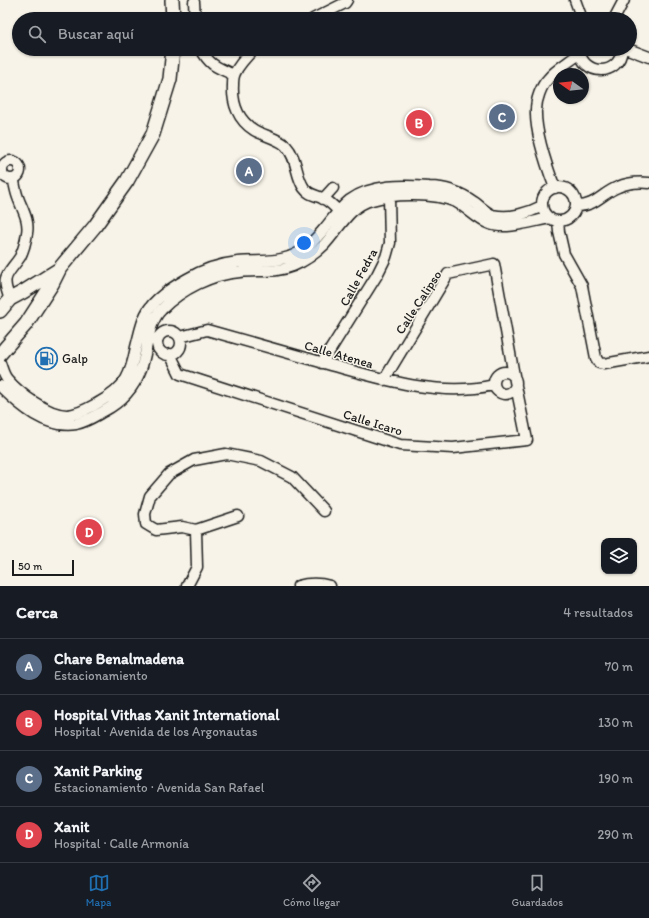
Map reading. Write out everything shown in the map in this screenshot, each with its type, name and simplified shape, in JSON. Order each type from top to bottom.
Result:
[{"type":"main road","points":[[172,0],[173,12]]},
{"type":"main road","points":[[0,354],[26,324],[52,284],[60,268],[95,226],[127,181],[153,134],[170,79],[172,56]]},
{"type":"main road","points":[[0,311],[14,296],[60,268]]},
{"type":"main road","points":[[14,296],[30,304],[33,312]]},
{"type":"street","points":[[327,12],[345,3],[347,0]]},
{"type":"street","points":[[575,0],[579,12]]},
{"type":"street","points":[[618,12],[624,0]]},
{"type":"street","points":[[194,2],[195,12]]},
{"type":"street","points":[[637,53],[649,58]]},
{"type":"street","points":[[205,56],[207,60],[215,66],[234,75]]},
{"type":"street","points":[[247,56],[234,75],[233,99],[237,112],[244,122],[254,130],[286,145],[295,158],[300,182],[305,189],[311,195],[323,199],[333,205],[339,212]]},
{"type":"street","points":[[555,188],[537,125],[536,109],[540,92],[548,79],[574,56]]},
{"type":"street","points":[[580,56],[582,61],[587,66],[600,70],[608,69],[614,66],[619,61],[620,56]]},
{"type":"street","points":[[7,161],[16,162],[20,166],[20,172],[17,178],[14,179],[8,178],[1,172],[7,161]]},
{"type":"street","points":[[14,179],[16,192],[26,216],[28,232],[20,256],[3,276],[2,285],[4,291],[14,296]]},
{"type":"street","points":[[576,206],[584,206],[592,203],[617,187],[641,182],[649,183]]},
{"type":"street","points":[[0,363],[6,378],[42,408],[66,415],[77,413],[90,408],[113,393],[127,379],[146,313],[154,303],[187,279],[205,270],[238,262],[274,261],[289,257],[304,250],[316,239],[339,212],[351,200],[360,194],[388,187],[411,186],[445,188],[460,193],[493,215],[506,216],[536,210],[542,206],[546,194],[555,188],[566,188],[574,196],[576,206],[575,211],[568,219],[506,226],[491,225],[456,202],[442,198],[423,196],[389,197],[374,199],[358,205],[324,245],[310,257],[293,266],[274,271],[239,272],[208,279],[192,287],[161,310],[152,325],[141,368],[125,397],[109,409],[78,424],[66,425],[38,417],[27,410],[0,386]]},
{"type":"street","points":[[323,199],[333,188]]},
{"type":"street","name":"Calle Fedra","points":[[322,363],[386,258],[390,243],[389,197]]},
{"type":"street","points":[[542,206],[546,215],[554,220],[559,232],[564,254],[582,286],[596,358],[599,363],[604,364],[649,356]]},
{"type":"street","name":"Calle Calipso","points":[[384,380],[448,274],[494,264],[515,381]]},
{"type":"street","points":[[152,325],[160,334]]},
{"type":"street","name":"Calle Atenea","points":[[180,337],[207,330],[384,380],[441,389],[477,389],[494,385]]},
{"type":"street","points":[[172,331],[180,337],[180,348],[170,354],[162,353],[157,346],[158,337],[160,334],[172,331]]},
{"type":"street","points":[[146,348],[157,346]]},
{"type":"street","name":"Calle Icaro","points":[[170,354],[180,374],[400,445],[453,448],[527,440],[515,381]]},
{"type":"street","points":[[505,372],[511,375],[515,381],[515,388],[507,394],[497,391],[494,385],[495,378],[501,373],[505,372]]},
{"type":"street","points":[[238,516],[196,530],[182,527],[156,530],[146,524],[145,514],[150,496],[169,474],[194,460],[226,454],[261,461],[292,477],[324,511]]},
{"type":"street","points":[[188,586],[196,567],[196,530]]},
{"type":"street","points":[[298,586],[307,584],[322,584],[330,586]]},
{"type":"place","name":"Xanit Parking","points":[[502,117]]},
{"type":"place","name":"Hospital Vithas Xanit International","points":[[419,123]]},
{"type":"place","name":"Chare Benalmadena","points":[[249,171]]},
{"type":"place","name":"Galp","points":[[47,358]]},
{"type":"place","name":"Xanit","points":[[89,532]]}]
